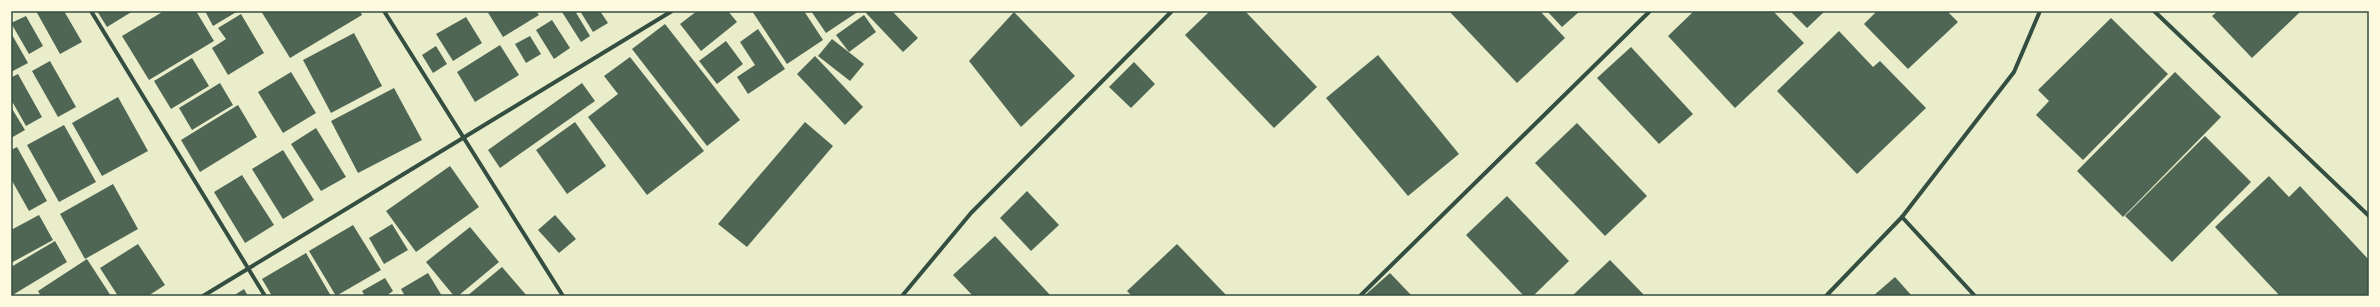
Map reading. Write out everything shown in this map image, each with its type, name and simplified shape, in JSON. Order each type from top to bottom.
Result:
[{"type":"street","points":[[91,11],[264,296]]},
{"type":"street","points":[[384,11],[463,140],[563,296]]},
{"type":"street","points":[[203,296],[463,140],[672,11]]},
{"type":"street","points":[[902,296],[971,213],[1172,11]]},
{"type":"street","points":[[1360,296],[1650,11]]},
{"type":"street","points":[[1826,296],[1902,217],[2014,72],[2040,11]]},
{"type":"street","points":[[2154,11],[2369,216]]},
{"type":"street","points":[[1902,217],[1975,296]]},
{"type":"building","points":[[36,11],[64,11],[82,42],[60,54]]},
{"type":"building","points":[[97,11],[133,11],[107,27]]},
{"type":"building","points":[[164,11],[196,11],[214,41],[149,80],[122,36]]},
{"type":"building","points":[[205,11],[238,11],[213,26]]},
{"type":"building","points":[[261,11],[360,11],[362,15],[290,58]]},
{"type":"building","points":[[487,11],[536,11],[539,15],[503,37]]},
{"type":"building","points":[[575,11],[590,36],[581,42],[562,12]]},
{"type":"building","points":[[580,11],[600,11],[608,23],[593,32]]},
{"type":"building","points":[[697,11],[728,11],[737,22],[701,51],[680,24]]},
{"type":"building","points":[[752,11],[804,11],[823,40],[787,64]]},
{"type":"building","points":[[811,11],[859,11],[826,33]]},
{"type":"building","points":[[868,11],[892,11],[918,38],[903,52],[866,13]]},
{"type":"building","points":[[1210,11],[1245,11],[1317,87],[1274,128],[1185,35]]},
{"type":"building","points":[[1449,11],[1540,11],[1565,38],[1517,83]]},
{"type":"building","points":[[1547,11],[1580,11],[1562,27]]},
{"type":"building","points":[[1694,11],[1773,11],[1804,43],[1735,108],[1668,36]]},
{"type":"building","points":[[1790,11],[1825,11],[1807,28]]},
{"type":"building","points":[[1877,11],[1947,11],[1958,22],[1908,69],[1864,24]]},
{"type":"building","points":[[2218,11],[2301,11],[2252,58],[2212,16]]},
{"type":"building","points":[[1014,12],[1075,76],[1021,127],[969,61]]},
{"type":"building","points":[[241,14],[264,53],[228,75],[212,48],[226,39],[218,28]]},
{"type":"building","points":[[864,15],[876,32],[849,52],[836,35]]},
{"type":"building","points":[[26,16],[43,46],[29,54],[11,23]]},
{"type":"building","points":[[466,17],[482,43],[453,61],[436,34]]},
{"type":"building","points":[[2111,18],[2168,74],[2083,160],[2036,115],[2049,101],[2038,90]]},
{"type":"building","points":[[552,20],[570,48],[554,59],[536,30]]},
{"type":"building","points":[[665,24],[740,120],[707,146],[632,49]]},
{"type":"building","points":[[758,29],[785,69],[748,94],[737,77],[755,65],[740,42]]},
{"type":"building","points":[[1839,31],[1873,67],[1880,61],[1926,108],[1857,174],[1777,91]]},
{"type":"building","points":[[11,33],[28,63],[11,72]]},
{"type":"building","points":[[354,33],[382,86],[331,113],[303,60]]},
{"type":"building","points":[[530,36],[541,54],[526,63],[515,44]]},
{"type":"building","points":[[832,39],[864,64],[850,81],[818,56]]},
{"type":"building","points":[[726,41],[743,64],[717,84],[699,61]]},
{"type":"building","points":[[500,45],[519,75],[475,102],[457,72]]},
{"type":"building","points":[[436,46],[447,64],[433,73],[422,55]]},
{"type":"building","points":[[1631,47],[1693,114],[1659,144],[1597,78]]},
{"type":"building","points":[[1378,55],[1459,154],[1408,196],[1326,98]]},
{"type":"building","points":[[815,56],[863,107],[845,125],[797,74]]},
{"type":"building","points":[[630,57],[704,151],[647,195],[588,117],[618,94],[604,76]]},
{"type":"building","points":[[192,58],[209,86],[171,109],[154,81]]},
{"type":"building","points":[[50,61],[76,107],[58,117],[32,71]]},
{"type":"building","points":[[1134,62],[1155,84],[1131,108],[1109,87]]},
{"type":"building","points":[[291,72],[316,113],[283,133],[258,92]]},
{"type":"building","points":[[2175,72],[2221,117],[2123,217],[2077,171]]},
{"type":"building","points":[[18,74],[42,117],[26,126],[13,103],[11,105],[11,75],[12,77]]},
{"type":"building","points":[[220,83],[233,105],[192,130],[179,108]]},
{"type":"building","points":[[582,83],[595,101],[500,168],[488,150]]},
{"type":"building","points":[[394,88],[422,140],[358,173],[331,121]]},
{"type":"building","points":[[118,97],[148,151],[102,176],[72,123]]},
{"type":"building","points":[[238,105],[257,137],[200,172],[181,140]]},
{"type":"building","points":[[11,107],[25,130],[11,138]]},
{"type":"building","points":[[575,122],[606,166],[567,194],[536,150]]},
{"type":"building","points":[[805,122],[833,146],[747,247],[718,224]]},
{"type":"building","points":[[1577,123],[1647,196],[1605,236],[1535,163]]},
{"type":"building","points":[[64,125],[96,182],[59,202],[27,145]]},
{"type":"building","points":[[316,128],[346,177],[321,191],[291,144]]},
{"type":"building","points":[[2205,136],[2251,182],[2172,262],[2125,216]]},
{"type":"building","points":[[17,147],[47,201],[29,211],[11,179],[11,150]]},
{"type":"building","points":[[283,150],[314,200],[283,219],[252,169]]},
{"type":"building","points":[[450,166],[479,207],[416,252],[386,211]]},
{"type":"building","points":[[242,175],[274,225],[245,243],[214,192]]},
{"type":"building","points":[[2269,176],[2289,197],[2300,186],[2369,260],[2369,296],[2280,296],[2215,227]]},
{"type":"building","points":[[113,184],[138,229],[85,259],[60,214]]},
{"type":"building","points":[[1027,191],[1059,225],[1031,251],[1000,218]]},
{"type":"building","points":[[1507,196],[1569,261],[1533,296],[1524,296],[1466,235]]},
{"type":"building","points":[[39,215],[53,240],[11,263],[11,230]]},
{"type":"building","points":[[555,215],[576,239],[559,253],[538,230]]},
{"type":"building","points":[[392,224],[408,250],[384,264],[369,238]]},
{"type":"building","points":[[353,225],[381,270],[336,296],[309,251]]},
{"type":"building","points":[[470,227],[499,262],[458,296],[454,296],[426,262]]},
{"type":"building","points":[[995,236],[1051,296],[973,296],[953,275]]},
{"type":"building","points":[[55,241],[67,262],[11,296],[11,267]]},
{"type":"building","points":[[138,244],[165,285],[148,296],[118,296],[100,268]]},
{"type":"building","points":[[1177,244],[1227,296],[1132,296],[1127,291]]},
{"type":"building","points":[[306,253],[331,296],[272,296],[262,279]]},
{"type":"building","points":[[87,259],[111,296],[41,296],[38,291]]},
{"type":"building","points":[[1610,260],[1645,296],[1572,296]]},
{"type":"building","points":[[502,267],[527,296],[467,296]]},
{"type":"building","points":[[428,273],[442,296],[405,296],[401,289]]},
{"type":"building","points":[[1390,273],[1412,296],[1364,296]]},
{"type":"building","points":[[1895,277],[1912,296],[1873,296]]},
{"type":"building","points":[[385,278],[393,291],[386,296],[365,296],[362,291]]},
{"type":"building","points":[[244,289],[248,296],[233,296]]}]
